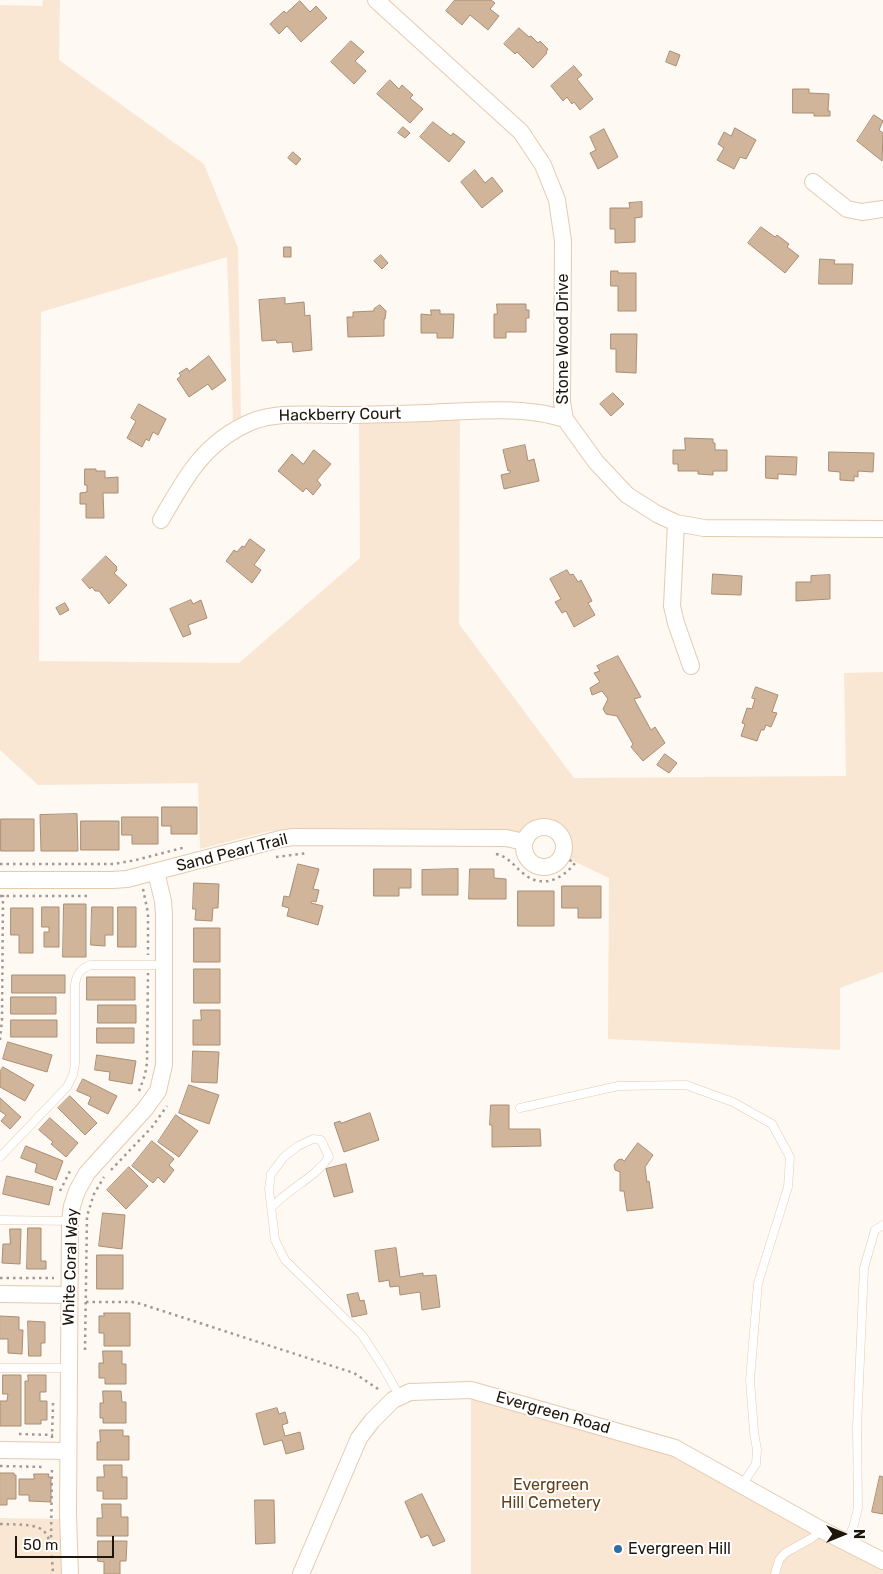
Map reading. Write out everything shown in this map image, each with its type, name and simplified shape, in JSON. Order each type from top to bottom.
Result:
[{"type":"street","name":"Stone Wood Drive","points":[[376,0],[521,132],[543,165],[557,200],[563,242],[562,402],[565,419],[596,462],[626,495],[676,523],[704,528],[883,529]]},
{"type":"street","points":[[814,182],[847,209],[862,212],[883,209]]},
{"type":"street","name":"Hackberry Court","points":[[161,520],[188,473],[207,451],[230,433],[252,422],[273,416],[488,410],[539,413],[565,419]]},
{"type":"street","points":[[676,523],[672,606],[691,666]]},
{"type":"street","points":[[546,827],[552,829],[562,839],[564,846],[562,856],[551,866],[538,867],[528,860],[524,842],[532,831],[546,827]]},
{"type":"street","name":"Sand Pearl Trail","points":[[1,880],[114,880],[156,872],[293,837],[506,838],[524,842]]},
{"type":"street","name":"White Coral Way","points":[[70,1574],[60,1459],[69,1368],[70,1221],[77,1191],[87,1173],[145,1109],[158,1091],[164,1065],[156,965],[163,901],[156,872]]},
{"type":"street","points":[[0,1294],[69,1299]]},
{"type":"street","name":"Evergreen Road","points":[[397,1398],[410,1392],[471,1390],[675,1448],[822,1530],[883,1561]]},
{"type":"street","points":[[301,1574],[359,1438],[372,1421],[397,1398]]},
{"type":"street","points":[[0,1450],[60,1459]]},
{"type":"lane","points":[[0,1157],[67,1086],[73,1075],[75,1064],[75,984],[77,976],[82,969],[90,966],[156,965]]},
{"type":"lane","points":[[520,1108],[618,1086],[686,1085],[733,1102],[772,1124],[790,1157],[788,1187],[758,1283],[750,1380],[753,1424],[758,1450],[756,1464],[742,1485]]},
{"type":"lane","points":[[272,1207],[281,1196],[324,1165],[329,1157],[321,1140],[313,1139],[298,1146],[284,1157],[271,1174],[269,1189],[276,1240],[285,1260],[362,1336],[383,1367],[397,1398]]},
{"type":"lane","points":[[0,1220],[70,1221]]},
{"type":"lane","points":[[846,1542],[853,1528],[858,1508],[857,1427],[864,1268],[875,1230],[883,1225]]},
{"type":"lane","points":[[0,1368],[69,1368]]},
{"type":"lane","points":[[775,1574],[779,1560],[785,1553],[812,1538],[822,1530]]},
{"type":"path","points":[[140,875],[188,847]]},
{"type":"path","points":[[274,857],[316,853]]},
{"type":"path","points":[[490,853],[506,857],[525,876],[534,880],[545,881],[560,877],[575,863],[562,856]]},
{"type":"path","points":[[1,880],[114,864],[140,875]]},
{"type":"path","points":[[138,892],[140,875]]},
{"type":"path","points":[[138,1092],[147,1063],[156,965],[140,875]]},
{"type":"path","points":[[1,880],[93,896]]},
{"type":"path","points":[[0,1040],[2,1020],[1,880]]},
{"type":"path","points":[[85,1352],[86,1223],[94,1194],[105,1176],[152,1127],[170,1100]]},
{"type":"path","points":[[59,1194],[74,1165]]},
{"type":"path","points":[[0,1278],[54,1278],[54,1270]]},
{"type":"path","points":[[69,1299],[86,1302],[132,1302],[141,1304],[354,1373],[397,1398]]},
{"type":"path","points":[[52,1574],[51,1544],[60,1459],[52,1435],[53,1397]]},
{"type":"path","points":[[18,1434],[58,1435]]},
{"type":"path","points":[[0,1466],[60,1459]]},
{"type":"path","points":[[0,1524],[35,1526],[48,1535],[51,1544]]},
{"type":"green space","points":[[43,0],[60,0],[59,60],[204,164],[238,248],[241,417],[233,421],[227,257],[41,312],[39,661],[239,663],[360,558],[359,419],[460,416],[459,624],[574,778],[846,776],[844,673],[883,672],[883,972],[840,988],[840,1050],[608,1039],[609,878],[567,858],[568,841],[564,831],[557,824],[542,821],[536,822],[519,834],[472,829],[295,828],[265,832],[200,849],[198,783],[38,785],[0,750],[0,5],[42,6]]},
{"type":"green space","name":"Evergreen Hill Cemetery","points":[[471,1390],[675,1448],[883,1561],[883,1574],[471,1574]]},
{"type":"green space","points":[[0,1518],[61,1519],[64,1574],[0,1574]]},
{"type":"building","points":[[455,0],[491,0],[495,3],[490,9],[499,16],[488,30],[470,15],[462,25],[446,11]]},
{"type":"building","points":[[300,1],[310,12],[316,6],[327,18],[301,42],[287,26],[279,34],[270,24],[284,11],[286,13]]},
{"type":"building","points":[[519,28],[538,43],[540,41],[548,49],[547,53],[533,68],[517,52],[515,54],[504,44]]},
{"type":"building","points":[[351,41],[364,52],[355,61],[366,71],[354,84],[331,62]]},
{"type":"building","points":[[670,51],[680,55],[676,66],[666,62]]},
{"type":"building","points":[[574,66],[582,75],[577,79],[593,99],[580,110],[567,97],[563,101],[551,86]]},
{"type":"building","points":[[390,80],[399,89],[402,85],[413,95],[410,98],[423,109],[410,123],[377,94]]},
{"type":"building","points":[[793,89],[809,89],[809,93],[829,94],[828,111],[830,111],[830,116],[814,116],[814,113],[793,113]]},
{"type":"building","points":[[874,115],[883,121],[879,130],[883,133],[882,161],[857,141]]},
{"type":"building","points":[[433,122],[451,136],[453,133],[465,142],[449,162],[420,137]]},
{"type":"building","points":[[403,127],[410,133],[405,138],[398,133]]},
{"type":"building","points":[[735,128],[756,140],[746,159],[740,157],[734,169],[717,160],[724,148],[718,144],[724,132],[731,136]]},
{"type":"building","points":[[604,129],[618,157],[598,169],[590,153],[596,150],[590,137]]},
{"type":"building","points":[[293,152],[301,159],[296,165],[288,158]]},
{"type":"building","points":[[475,170],[485,183],[492,177],[503,191],[482,208],[461,182]]},
{"type":"building","points":[[642,202],[642,217],[635,218],[635,242],[615,243],[615,229],[610,229],[610,208],[630,208],[629,203]]},
{"type":"building","points":[[761,227],[789,244],[787,247],[799,256],[785,273],[748,243]]},
{"type":"building","points":[[284,247],[291,247],[291,257],[284,257]]},
{"type":"building","points":[[381,255],[388,263],[382,269],[374,261]]},
{"type":"building","points":[[820,259],[835,260],[834,264],[853,264],[852,284],[819,284]]},
{"type":"building","points":[[611,271],[636,273],[636,311],[618,311],[618,286],[611,286]]},
{"type":"building","points":[[285,298],[285,304],[304,302],[305,316],[310,315],[312,350],[293,352],[292,342],[262,341],[259,300]]},
{"type":"building","points":[[497,304],[526,304],[526,310],[529,310],[529,318],[526,318],[526,332],[506,332],[506,338],[494,338],[494,314],[497,314]]},
{"type":"building","points":[[380,305],[386,311],[384,336],[348,337],[347,317],[353,317],[353,312],[374,311]]},
{"type":"building","points":[[431,310],[440,310],[440,314],[454,314],[453,338],[437,338],[437,333],[421,333],[421,314],[431,315]]},
{"type":"building","points":[[611,334],[637,334],[636,373],[616,372],[616,349],[611,349]]},
{"type":"building","points":[[209,356],[226,380],[212,390],[208,384],[189,397],[177,379],[181,376],[179,373],[187,368],[189,371]]},
{"type":"building","points":[[613,393],[624,404],[611,416],[600,404]]},
{"type":"building","points":[[139,404],[166,419],[158,435],[153,432],[149,441],[146,439],[142,447],[127,438],[136,421],[131,418]]},
{"type":"building","points":[[685,438],[713,439],[715,450],[727,450],[727,471],[713,471],[713,475],[698,474],[698,471],[678,471],[678,464],[673,464],[673,450],[685,450]]},
{"type":"building","points":[[525,445],[528,461],[534,459],[539,481],[504,489],[501,475],[510,473],[510,470],[508,471],[503,450]]},
{"type":"building","points":[[314,450],[331,464],[317,480],[321,485],[313,495],[306,488],[303,492],[278,471],[292,454],[303,464]]},
{"type":"building","points":[[829,452],[874,453],[873,472],[858,471],[858,477],[854,476],[854,481],[840,480],[840,472],[829,471]]},
{"type":"building","points":[[766,456],[797,457],[796,475],[778,474],[778,479],[766,478]]},
{"type":"building","points":[[85,469],[105,471],[105,478],[118,477],[118,493],[103,493],[104,518],[86,518],[86,504],[80,504],[80,493],[87,492]]},
{"type":"building","points":[[250,539],[265,550],[254,565],[261,570],[252,583],[226,561],[234,550],[237,552]]},
{"type":"building","points":[[106,556],[117,567],[114,573],[127,585],[109,604],[99,591],[95,591],[92,587],[90,589],[82,580]]},
{"type":"building","points":[[567,570],[570,575],[573,574],[578,582],[581,580],[592,601],[588,603],[595,615],[574,627],[566,611],[562,613],[555,602],[561,599],[550,579]]},
{"type":"building","points":[[713,574],[742,576],[741,595],[712,594]]},
{"type":"building","points":[[830,575],[830,599],[796,601],[796,582],[811,582],[811,576]]},
{"type":"building","points":[[191,600],[193,604],[201,600],[207,618],[188,625],[191,634],[183,637],[170,609]]},
{"type":"building","points":[[65,603],[69,610],[60,615],[56,608]]},
{"type":"building","points":[[618,656],[641,697],[634,699],[651,730],[655,727],[665,743],[643,761],[631,747],[633,744],[617,716],[606,714],[603,709],[608,699],[602,691],[592,695],[590,688],[600,682],[594,673],[600,671],[597,666]]},
{"type":"building","points":[[756,687],[778,695],[772,712],[777,713],[771,727],[766,725],[764,730],[761,730],[757,741],[741,736],[745,724],[742,723],[747,708],[752,709],[755,699],[752,698]]},
{"type":"building","points":[[665,754],[677,763],[669,773],[657,765]]},
{"type":"building","points":[[162,807],[197,807],[197,834],[171,834],[171,826],[162,826]]},
{"type":"building","points":[[77,814],[78,851],[41,851],[40,815]]},
{"type":"building","points":[[122,817],[158,817],[158,844],[132,844],[132,835],[122,835]]},
{"type":"building","points":[[1,819],[34,819],[34,851],[1,851]]},
{"type":"building","points":[[81,821],[119,821],[119,850],[81,850]]},
{"type":"building","points":[[298,864],[319,869],[313,889],[319,890],[316,902],[312,901],[311,903],[323,906],[318,925],[287,916],[289,908],[282,906],[284,896],[289,897]]},
{"type":"building","points":[[374,869],[411,869],[411,888],[399,888],[399,896],[374,896]]},
{"type":"building","points":[[458,869],[458,895],[422,895],[422,870]]},
{"type":"building","points":[[470,869],[494,869],[494,878],[506,879],[506,899],[469,899]]},
{"type":"building","points":[[194,883],[219,884],[218,908],[213,908],[212,921],[195,920],[196,909],[193,909]]},
{"type":"building","points":[[562,886],[601,886],[601,918],[578,918],[578,908],[562,908]]},
{"type":"building","points":[[518,891],[554,891],[554,926],[518,926]]},
{"type":"building","points":[[64,904],[86,904],[86,957],[63,957]]},
{"type":"building","points":[[42,907],[59,907],[59,947],[44,947],[44,932],[49,932],[49,927],[42,927]]},
{"type":"building","points":[[92,907],[113,907],[113,935],[105,935],[105,946],[91,945]]},
{"type":"building","points":[[118,907],[136,907],[136,947],[118,947]]},
{"type":"building","points":[[11,908],[33,908],[33,953],[19,953],[19,935],[11,935]]},
{"type":"building","points":[[194,928],[220,928],[220,962],[194,962]]},
{"type":"building","points":[[194,969],[220,969],[220,1003],[194,1003]]},
{"type":"building","points":[[12,975],[65,975],[65,993],[12,993]]},
{"type":"building","points":[[87,977],[135,977],[135,1000],[87,1000]]},
{"type":"building","points":[[11,997],[56,997],[56,1014],[11,1014]]},
{"type":"building","points":[[98,1005],[136,1005],[136,1023],[98,1023]]},
{"type":"building","points":[[201,1010],[220,1010],[220,1045],[193,1045],[193,1020],[201,1020]]},
{"type":"building","points":[[11,1020],[57,1020],[57,1037],[11,1037]]},
{"type":"building","points":[[97,1028],[134,1028],[134,1043],[97,1043]]},
{"type":"building","points":[[8,1042],[52,1055],[47,1072],[3,1059]]},
{"type":"building","points":[[193,1051],[219,1052],[217,1083],[192,1082]]},
{"type":"building","points":[[97,1055],[136,1061],[132,1084],[109,1080],[110,1072],[95,1070]]},
{"type":"building","points":[[3,1067],[34,1085],[25,1101],[0,1087],[0,1072]]},
{"type":"building","points":[[83,1079],[117,1096],[108,1114],[88,1104],[91,1097],[77,1091]]},
{"type":"building","points":[[189,1085],[219,1095],[209,1124],[179,1113]]},
{"type":"building","points":[[70,1096],[97,1123],[85,1135],[58,1108]]},
{"type":"building","points":[[0,1098],[21,1117],[10,1129],[1,1121],[6,1115],[0,1111]]},
{"type":"building","points":[[491,1105],[509,1105],[509,1129],[540,1129],[541,1146],[492,1147]]},
{"type":"building","points":[[370,1113],[379,1140],[344,1152],[334,1123],[340,1121],[341,1123]]},
{"type":"building","points":[[176,1115],[198,1131],[179,1157],[158,1142]]},
{"type":"building","points":[[50,1118],[78,1143],[66,1157],[39,1130]]},
{"type":"building","points":[[152,1141],[174,1159],[169,1165],[174,1170],[164,1183],[158,1177],[153,1183],[132,1166]]},
{"type":"building","points":[[638,1143],[653,1155],[645,1167],[653,1208],[627,1211],[624,1191],[620,1191],[620,1172],[615,1170],[614,1165],[618,1160],[622,1159],[624,1161]]},
{"type":"building","points":[[26,1146],[63,1161],[56,1180],[35,1172],[37,1164],[21,1158]]},
{"type":"building","points":[[346,1164],[353,1192],[334,1197],[326,1169]]},
{"type":"building","points":[[129,1167],[148,1186],[126,1209],[107,1190]]},
{"type":"building","points":[[7,1176],[53,1187],[49,1205],[3,1194]]},
{"type":"building","points":[[103,1213],[125,1215],[122,1249],[99,1246]]},
{"type":"building","points":[[28,1228],[41,1228],[41,1261],[46,1261],[46,1269],[27,1269]]},
{"type":"building","points":[[10,1229],[21,1229],[20,1264],[2,1263],[3,1244],[10,1244]]},
{"type":"building","points":[[396,1248],[400,1277],[423,1273],[423,1276],[436,1275],[440,1307],[422,1310],[420,1292],[400,1295],[399,1286],[390,1287],[389,1280],[379,1282],[375,1251]]},
{"type":"building","points":[[97,1255],[123,1255],[123,1289],[97,1289]]},
{"type":"building","points":[[358,1293],[360,1301],[364,1300],[367,1314],[352,1317],[347,1295]]},
{"type":"building","points":[[104,1313],[130,1313],[130,1346],[104,1346],[104,1333],[99,1333],[99,1316],[104,1316]]},
{"type":"building","points":[[0,1316],[19,1317],[19,1330],[23,1330],[22,1354],[8,1353],[8,1339],[0,1339]]},
{"type":"building","points":[[28,1321],[45,1322],[45,1343],[41,1343],[41,1356],[29,1356]]},
{"type":"building","points":[[103,1351],[122,1351],[122,1364],[126,1364],[126,1384],[105,1384],[105,1378],[99,1378],[99,1363],[103,1363]]},
{"type":"building","points":[[3,1375],[21,1375],[21,1426],[0,1426],[0,1401],[7,1401],[8,1394],[3,1394]]},
{"type":"building","points":[[28,1375],[46,1375],[46,1392],[40,1392],[40,1401],[47,1401],[47,1420],[41,1420],[41,1424],[25,1424],[25,1381],[28,1381]]},
{"type":"building","points":[[103,1391],[121,1391],[122,1402],[126,1402],[126,1423],[103,1423],[103,1418],[100,1418],[100,1403],[103,1403]]},
{"type":"building","points":[[277,1408],[279,1414],[285,1412],[288,1423],[282,1425],[285,1436],[300,1432],[304,1449],[286,1454],[282,1440],[264,1445],[256,1414]]},
{"type":"building","points":[[100,1430],[123,1430],[123,1436],[129,1436],[129,1460],[97,1460],[97,1442],[100,1442]]},
{"type":"building","points":[[104,1465],[122,1465],[122,1477],[127,1477],[127,1499],[103,1499],[103,1491],[97,1491],[97,1477],[104,1477]]},
{"type":"building","points":[[0,1473],[14,1473],[16,1475],[16,1499],[7,1499],[7,1505],[0,1505]]},
{"type":"building","points":[[34,1474],[49,1474],[48,1477],[51,1477],[51,1502],[29,1501],[29,1495],[19,1495],[19,1479],[34,1479]]},
{"type":"building","points":[[880,1476],[883,1477],[883,1514],[872,1512]]},
{"type":"building","points":[[422,1494],[445,1541],[433,1546],[428,1535],[421,1538],[405,1502]]},
{"type":"building","points":[[255,1500],[274,1500],[275,1543],[256,1544]]},
{"type":"building","points":[[102,1504],[121,1504],[121,1517],[128,1517],[128,1536],[97,1536],[97,1518],[102,1518]]},
{"type":"building","points":[[98,1541],[127,1541],[126,1561],[120,1561],[120,1574],[104,1574],[104,1562],[98,1561]]},
{"type":"place","name":"Evergreen Hill","points":[[618,1549]]}]
